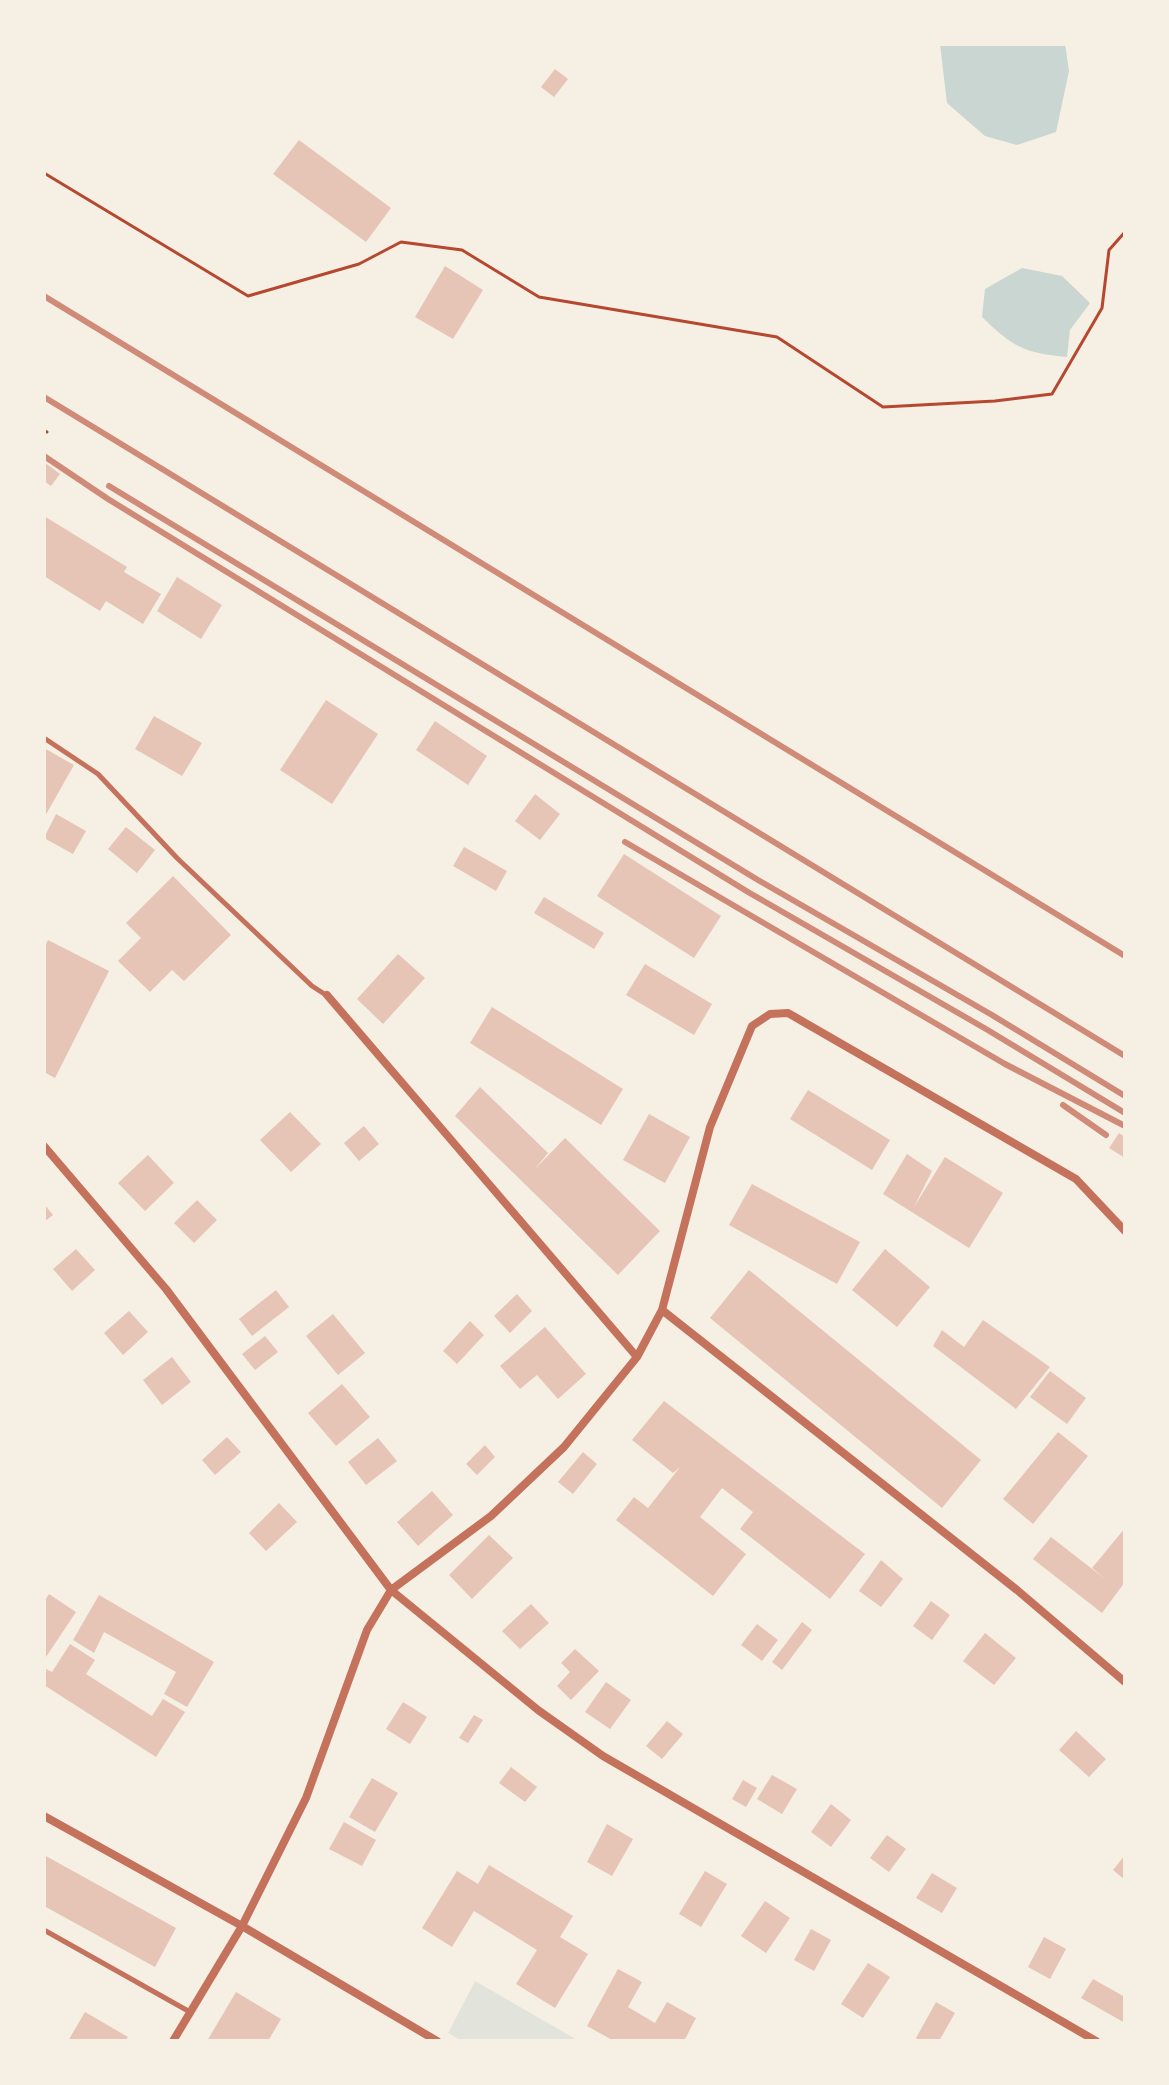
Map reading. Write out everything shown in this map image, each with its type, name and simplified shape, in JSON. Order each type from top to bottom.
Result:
[{"type":"street","points":[[327,995],[637,1357]]},
{"type":"street","points":[[173,2041],[242,1926],[306,1798],[367,1630],[391,1590],[501,1506],[564,1447],[637,1357],[662,1310],[710,1127],[752,1026],[770,1014],[788,1013],[1076,1179],[1125,1231]]},
{"type":"street","points":[[44,1146],[166,1289],[391,1590],[538,1710],[603,1756],[1096,2041]]},
{"type":"street","points":[[662,1310],[1017,1590],[1125,1682]]},
{"type":"street","points":[[44,1816],[242,1926],[437,2041]]},
{"type":"lane","points":[[44,738],[98,774],[177,858],[312,986],[327,995]]},
{"type":"lane","points":[[44,1930],[190,2012]]},
{"type":"path","points":[[44,173],[248,296],[359,264],[401,242],[462,250],[539,297],[777,337],[883,407],[995,401],[1052,394],[1102,308],[1109,250],[1125,232]]},
{"type":"shaded area","points":[[940,44],[1065,44],[1069,71],[1056,132],[1017,145],[985,136],[947,103]]},
{"type":"shaded area","points":[[1022,268],[1062,276],[1090,303],[1070,330],[1067,357],[1020,347],[982,317],[985,289]]},
{"type":"shaded area","points":[[475,1981],[579,2041],[462,2041],[448,2033]]},
{"type":"building","points":[[555,69],[568,79],[554,97],[541,87]]},
{"type":"building","points":[[299,140],[391,208],[366,242],[273,174]]},
{"type":"building","points":[[445,266],[483,290],[453,339],[415,317]]},
{"type":"building","points":[[44,462],[60,474],[51,486],[44,481]]},
{"type":"building","points":[[44,516],[127,567],[124,572],[161,594],[143,624],[106,601],[100,611],[44,576]]},
{"type":"building","points":[[177,577],[222,605],[201,639],[157,611]]},
{"type":"building","points":[[326,700],[378,734],[332,804],[280,770]]},
{"type":"building","points":[[154,716],[202,743],[182,776],[135,749]]},
{"type":"building","points":[[435,721],[487,756],[468,785],[416,750]]},
{"type":"building","points":[[44,748],[74,765],[44,818]]},
{"type":"building","points":[[535,794],[560,814],[540,840],[515,821]]},
{"type":"building","points":[[56,814],[86,831],[73,854],[44,838]]},
{"type":"building","points":[[126,827],[155,850],[137,873],[108,849]]},
{"type":"building","points":[[464,847],[507,871],[496,891],[453,866]]},
{"type":"building","points":[[624,854],[721,916],[694,958],[597,896]]},
{"type":"building","points":[[173,876],[231,935],[184,981],[172,970],[150,992],[118,961],[141,938],[126,923]]},
{"type":"building","points":[[544,897],[604,933],[594,949],[534,913]]},
{"type":"building","points":[[48,940],[109,971],[55,1078],[44,1072],[44,948]]},
{"type":"building","points":[[398,954],[425,978],[383,1024],[357,999]]},
{"type":"building","points":[[645,964],[712,1004],[694,1035],[626,995]]},
{"type":"building","points":[[492,1007],[623,1089],[601,1125],[470,1043]]},
{"type":"building","points":[[480,1087],[548,1153],[535,1169],[565,1138],[660,1231],[618,1275],[455,1116]]},
{"type":"building","points":[[808,1090],[890,1140],[872,1170],[790,1119]]},
{"type":"building","points":[[290,1112],[321,1144],[291,1172],[260,1140]]},
{"type":"building","points":[[649,1114],[690,1137],[665,1183],[623,1160]]},
{"type":"building","points":[[364,1126],[379,1144],[359,1161],[344,1143]]},
{"type":"building","points":[[1119,1133],[1125,1137],[1125,1158],[1109,1148]]},
{"type":"building","points":[[907,1154],[932,1171],[914,1207],[945,1157],[1003,1193],[969,1248],[883,1194]]},
{"type":"building","points":[[148,1155],[174,1183],[145,1211],[118,1183]]},
{"type":"building","points":[[752,1184],[860,1242],[837,1284],[729,1225]]},
{"type":"building","points":[[197,1200],[217,1220],[194,1243],[174,1223]]},
{"type":"building","points":[[44,1204],[53,1215],[44,1222]]},
{"type":"building","points":[[76,1249],[95,1270],[72,1291],[53,1269]]},
{"type":"building","points":[[885,1249],[930,1287],[897,1327],[852,1290]]},
{"type":"building","points":[[749,1270],[981,1460],[942,1508],[710,1318]]},
{"type":"building","points":[[276,1290],[289,1307],[252,1336],[239,1319]]},
{"type":"building","points":[[517,1294],[532,1311],[510,1333],[494,1316]]},
{"type":"building","points":[[129,1311],[148,1332],[123,1355],[104,1333]]},
{"type":"building","points":[[333,1314],[365,1353],[338,1375],[306,1336]]},
{"type":"building","points":[[983,1320],[1050,1367],[1016,1409],[933,1346],[942,1330],[964,1347]]},
{"type":"building","points":[[470,1321],[484,1335],[457,1364],[443,1351]]},
{"type":"building","points":[[545,1327],[586,1374],[558,1399],[537,1375],[520,1389],[500,1366]]},
{"type":"building","points":[[265,1336],[278,1352],[255,1370],[242,1354]]},
{"type":"building","points":[[172,1357],[191,1382],[162,1405],[143,1380]]},
{"type":"building","points":[[1050,1371],[1086,1398],[1067,1424],[1030,1397]]},
{"type":"building","points":[[342,1384],[370,1417],[336,1446],[308,1413]]},
{"type":"building","points":[[664,1401],[865,1554],[830,1599],[740,1529],[753,1512],[722,1488],[700,1517],[746,1554],[713,1596],[616,1520],[634,1497],[648,1508],[680,1467],[673,1473],[632,1440]]},
{"type":"building","points":[[1058,1432],[1088,1456],[1033,1524],[1003,1499]]},
{"type":"building","points":[[227,1437],[241,1452],[215,1475],[202,1460]]},
{"type":"building","points":[[378,1438],[397,1461],[366,1485],[348,1462]]},
{"type":"building","points":[[485,1445],[495,1457],[477,1475],[466,1464]]},
{"type":"building","points":[[583,1452],[597,1464],[573,1494],[558,1482]]},
{"type":"building","points":[[432,1491],[453,1515],[418,1546],[397,1522]]},
{"type":"building","points":[[279,1503],[297,1522],[266,1551],[249,1533]]},
{"type":"building","points":[[1125,1528],[1125,1582],[1102,1613],[1033,1559],[1051,1537],[1105,1579],[1092,1568]]},
{"type":"building","points":[[489,1535],[513,1558],[472,1599],[449,1575]]},
{"type":"building","points":[[881,1560],[903,1579],[881,1607],[859,1591]]},
{"type":"building","points":[[49,1594],[76,1612],[44,1660],[44,1602]]},
{"type":"building","points":[[99,1595],[214,1662],[187,1707],[164,1694],[176,1672],[104,1632],[94,1653],[73,1640]]},
{"type":"building","points":[[931,1601],[950,1615],[932,1640],[913,1626]]},
{"type":"building","points":[[531,1604],[549,1623],[520,1649],[502,1631]]},
{"type":"building","points":[[802,1622],[812,1630],[782,1670],[772,1662]]},
{"type":"building","points":[[757,1624],[778,1640],[762,1661],[741,1645]]},
{"type":"building","points":[[985,1633],[1016,1658],[994,1685],[963,1661]]},
{"type":"building","points":[[70,1644],[95,1660],[86,1674],[152,1716],[163,1699],[185,1712],[156,1757],[44,1685],[44,1668],[52,1672]]},
{"type":"building","points":[[575,1649],[599,1671],[571,1700],[557,1686],[570,1672],[561,1663]]},
{"type":"building","points":[[606,1682],[631,1700],[610,1729],[585,1712]]},
{"type":"building","points":[[403,1702],[427,1717],[410,1744],[386,1729]]},
{"type":"building","points":[[474,1715],[483,1720],[468,1743],[459,1738]]},
{"type":"building","points":[[667,1721],[683,1734],[662,1759],[646,1746]]},
{"type":"building","points":[[1076,1731],[1106,1759],[1089,1777],[1059,1750]]},
{"type":"building","points":[[511,1767],[537,1787],[525,1802],[499,1783]]},
{"type":"building","points":[[772,1775],[797,1789],[782,1814],[757,1799]]},
{"type":"building","points":[[372,1778],[398,1793],[375,1832],[349,1817]]},
{"type":"building","points":[[743,1780],[757,1788],[746,1807],[732,1799]]},
{"type":"building","points":[[831,1804],[851,1820],[831,1847],[811,1832]]},
{"type":"building","points":[[344,1822],[376,1840],[362,1866],[329,1849]]},
{"type":"building","points":[[607,1824],[633,1839],[612,1876],[587,1862]]},
{"type":"building","points":[[887,1835],[906,1849],[889,1872],[870,1858]]},
{"type":"building","points":[[44,1855],[176,1928],[155,1967],[44,1906]]},
{"type":"building","points":[[1125,1855],[1125,1880],[1113,1870]]},
{"type":"building","points":[[489,1865],[573,1916],[560,1937],[588,1954],[555,2008],[516,1984],[537,1950],[474,1911],[452,1947],[422,1928],[457,1871],[478,1884]]},
{"type":"building","points":[[705,1871],[727,1884],[701,1927],[679,1914]]},
{"type":"building","points":[[932,1873],[957,1888],[942,1913],[916,1898]]},
{"type":"building","points":[[765,1901],[790,1918],[766,1953],[741,1936]]},
{"type":"building","points":[[811,1929],[831,1940],[814,1971],[794,1960]]},
{"type":"building","points":[[1044,1937],[1066,1949],[1050,1979],[1028,1967]]},
{"type":"building","points":[[868,1963],[890,1977],[863,2018],[841,2004]]},
{"type":"building","points":[[618,1969],[642,1982],[628,2007],[655,2023],[667,2002],[696,2018],[684,2041],[614,2041],[587,2026]]},
{"type":"building","points":[[1093,1979],[1125,1997],[1125,2023],[1081,1998]]},
{"type":"building","points":[[236,1992],[281,2019],[268,2041],[207,2041]]},
{"type":"building","points":[[936,2002],[955,2013],[939,2041],[921,2041],[916,2038]]},
{"type":"building","points":[[85,2012],[128,2037],[125,2041],[68,2041]]},
{"type":"railway","points":[[44,296],[1125,956]]},
{"type":"railway","points":[[44,397],[1125,1056]]},
{"type":"railway","points":[[44,456],[108,499],[748,892],[1125,1113]]},
{"type":"railway","points":[[109,486],[758,880],[1125,1096]]},
{"type":"railway","points":[[625,842],[1005,1064],[1125,1126]]},
{"type":"railway","points":[[1063,1105],[1106,1135]]}]
